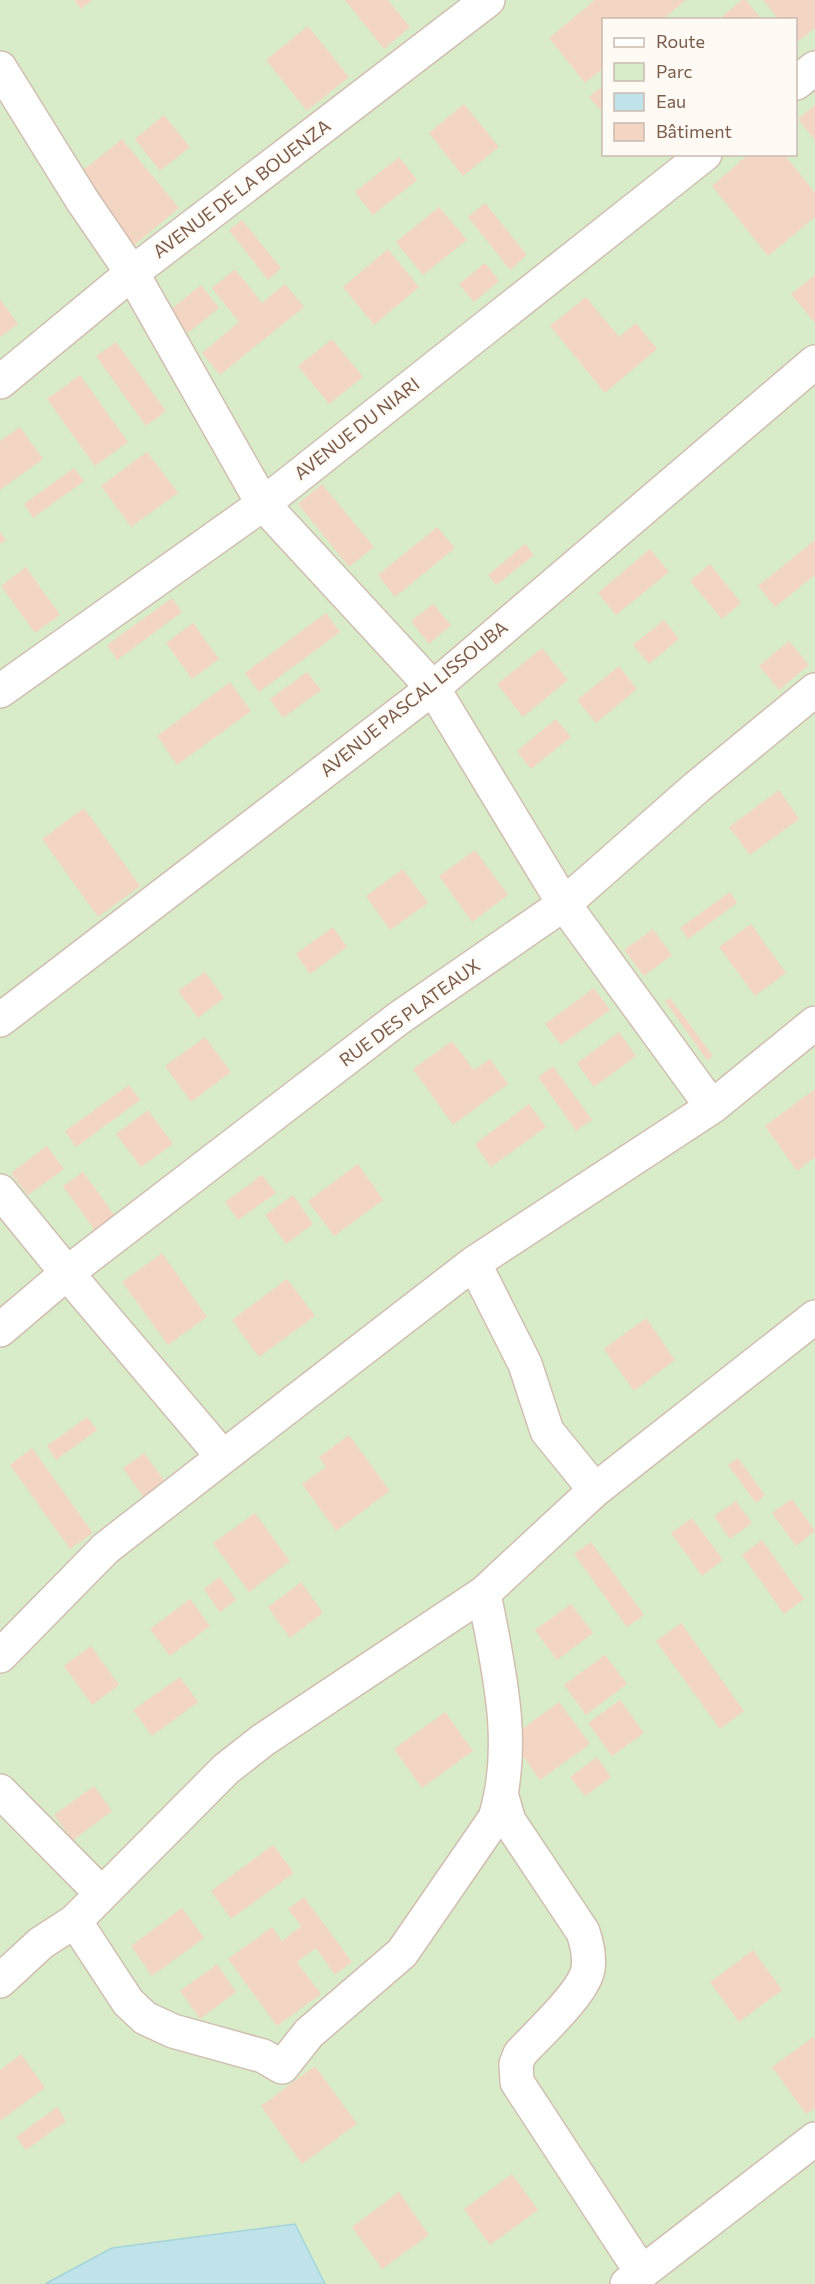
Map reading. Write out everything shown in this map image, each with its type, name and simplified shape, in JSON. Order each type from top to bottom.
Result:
[{"type":"street","name":"AVENUE DE LA BOUENZA","points":[[0,382],[132,273],[488,0]]},
{"type":"street","points":[[0,68],[82,200],[132,273],[263,504],[433,688],[564,904],[712,1107]]},
{"type":"street","points":[[797,82],[815,68]]},
{"type":"street","name":"AVENUE DU NIARI","points":[[0,691],[263,504],[702,156]]},
{"type":"street","name":"AVENUE PASCAL LISSOUBA","points":[[0,1020],[433,688],[815,362]]},
{"type":"street","name":"RUE DES PLATEAUX","points":[[0,1330],[67,1273],[399,1018],[564,904],[697,787],[815,690]]},
{"type":"street","points":[[0,1656],[106,1548],[223,1457],[474,1263],[712,1107],[815,1023]]},
{"type":"street","points":[[0,1191],[223,1457]]},
{"type":"street","points":[[474,1263],[525,1364],[547,1431],[595,1490]]},
{"type":"street","points":[[0,1981],[41,1943],[75,1921],[226,1769],[263,1740],[484,1593],[595,1490],[815,1317]]},
{"type":"street","points":[[75,1921],[128,2002],[145,2018],[173,2031],[263,2056],[282,2067],[309,2033],[402,1953],[495,1818],[502,1797],[505,1732],[503,1694],[484,1593]]},
{"type":"street","points":[[0,1791],[102,1894]]},
{"type":"street","points":[[502,1797],[509,1821],[583,1932],[589,1951],[588,1969],[583,1986],[520,2054],[516,2064],[517,2082],[635,2278],[815,2139]]},
{"type":"green space","points":[[0,0],[815,0],[815,2284],[0,2284]]},
{"type":"water","points":[[295,2224],[325,2284],[45,2284],[112,2248]]},
{"type":"building","points":[[74,0],[92,0],[81,9]]},
{"type":"building","points":[[345,0],[388,0],[410,27],[384,49]]},
{"type":"building","points":[[595,0],[686,0],[664,18],[602,18],[602,70],[585,83],[549,38]]},
{"type":"building","points":[[742,0],[746,0],[760,18],[720,18]]},
{"type":"building","points":[[763,0],[815,0],[815,28],[797,42],[797,18],[777,18]]},
{"type":"building","points":[[308,26],[349,77],[307,111],[266,60]]},
{"type":"building","points":[[602,87],[602,112],[589,97]]},
{"type":"building","points":[[464,104],[499,147],[463,176],[429,133]]},
{"type":"building","points":[[815,105],[815,140],[798,119]]},
{"type":"building","points":[[164,115],[190,147],[160,171],[135,139]]},
{"type":"building","points":[[122,139],[179,208],[133,246],[76,176]]},
{"type":"building","points":[[747,156],[786,156],[815,193],[815,217],[768,256],[712,186]]},
{"type":"building","points":[[399,157],[417,180],[373,215],[355,192]]},
{"type":"building","points":[[485,203],[527,255],[510,270],[468,217]]},
{"type":"building","points":[[439,207],[467,240],[423,275],[396,242]]},
{"type":"building","points":[[242,220],[281,268],[268,280],[229,230]]},
{"type":"building","points":[[388,249],[419,287],[374,325],[343,287]]},
{"type":"building","points":[[485,263],[499,281],[474,302],[459,284]]},
{"type":"building","points":[[235,269],[262,303],[285,284],[304,307],[220,375],[202,353],[239,322],[212,288]]},
{"type":"building","points":[[815,275],[815,323],[791,294]]},
{"type":"building","points":[[201,285],[219,308],[188,333],[169,311]]},
{"type":"building","points":[[586,297],[619,337],[636,323],[657,349],[605,393],[550,326]]},
{"type":"building","points":[[0,299],[18,324],[0,337]]},
{"type":"building","points":[[332,339],[363,377],[329,404],[298,366]]},
{"type":"building","points":[[116,342],[166,411],[146,426],[96,356]]},
{"type":"building","points":[[80,375],[128,442],[95,466],[47,399]]},
{"type":"building","points":[[20,427],[43,459],[0,490],[0,441]]},
{"type":"building","points":[[147,452],[178,493],[131,527],[101,486]]},
{"type":"building","points":[[74,468],[84,481],[33,518],[24,504]]},
{"type":"building","points":[[322,484],[374,547],[349,567],[298,504]]},
{"type":"building","points":[[437,527],[455,548],[395,597],[378,575]]},
{"type":"building","points":[[0,532],[6,540],[0,544]]},
{"type":"building","points":[[815,540],[815,575],[775,607],[758,586]]},
{"type":"building","points":[[525,544],[534,555],[496,585],[488,575]]},
{"type":"building","points":[[650,549],[669,572],[616,615],[598,593]]},
{"type":"building","points":[[710,564],[741,603],[722,619],[690,581]]},
{"type":"building","points":[[26,567],[60,615],[35,633],[1,586]]},
{"type":"building","points":[[172,598],[182,612],[117,660],[107,645]]},
{"type":"building","points":[[433,604],[451,625],[429,644],[411,621]]},
{"type":"building","points":[[326,613],[340,632],[259,692],[245,673]]},
{"type":"building","points":[[664,620],[679,639],[649,664],[633,645]]},
{"type":"building","points":[[193,623],[219,659],[192,679],[166,643]]},
{"type":"building","points":[[789,641],[809,665],[779,690],[759,666]]},
{"type":"building","points":[[542,648],[568,680],[523,717],[497,684]]},
{"type":"building","points":[[619,666],[637,689],[596,723],[577,700]]},
{"type":"building","points":[[307,672],[321,690],[283,718],[270,699]]},
{"type":"building","points":[[230,682],[251,711],[177,765],[157,736]]},
{"type":"building","points":[[556,719],[571,737],[531,769],[517,751]]},
{"type":"building","points":[[779,790],[799,819],[750,855],[729,827]]},
{"type":"building","points":[[84,808],[140,886],[98,917],[42,839]]},
{"type":"building","points":[[475,850],[508,895],[472,922],[439,876]]},
{"type":"building","points":[[403,869],[428,903],[390,930],[366,896]]},
{"type":"building","points":[[730,892],[737,903],[688,939],[680,928]]},
{"type":"building","points":[[751,924],[786,973],[755,996],[719,947]]},
{"type":"building","points":[[333,927],[347,947],[310,974],[296,954]]},
{"type":"building","points":[[653,929],[672,955],[644,976],[624,950]]},
{"type":"building","points":[[205,972],[224,998],[198,1018],[178,991]]},
{"type":"building","points":[[594,988],[610,1010],[561,1045],[545,1024]]},
{"type":"building","points":[[670,998],[713,1056],[707,1060],[665,1001]]},
{"type":"building","points":[[619,1032],[636,1056],[594,1087],[577,1063]]},
{"type":"building","points":[[205,1037],[231,1072],[191,1102],[165,1066]]},
{"type":"building","points":[[452,1041],[474,1070],[490,1059],[508,1084],[453,1125],[413,1069]]},
{"type":"building","points":[[553,1066],[592,1120],[576,1131],[538,1077]]},
{"type":"building","points":[[129,1085],[140,1100],[76,1147],[65,1131]]},
{"type":"building","points":[[815,1089],[815,1157],[797,1171],[765,1126]]},
{"type":"building","points":[[529,1104],[546,1127],[491,1167],[475,1144]]},
{"type":"building","points":[[148,1110],[173,1144],[141,1167],[116,1134]]},
{"type":"building","points":[[47,1146],[64,1169],[28,1195],[11,1173]]},
{"type":"building","points":[[358,1164],[383,1200],[334,1236],[308,1201]]},
{"type":"building","points":[[83,1172],[116,1217],[96,1232],[63,1186]]},
{"type":"building","points":[[262,1175],[276,1193],[238,1220],[225,1202]]},
{"type":"building","points":[[293,1195],[313,1224],[286,1244],[265,1215]]},
{"type":"building","points":[[162,1253],[207,1317],[168,1345],[122,1282]]},
{"type":"building","points":[[287,1279],[315,1316],[259,1357],[232,1320]]},
{"type":"building","points":[[646,1318],[675,1360],[634,1391],[604,1349]]},
{"type":"building","points":[[87,1417],[97,1430],[56,1460],[47,1446]]},
{"type":"building","points":[[349,1435],[390,1491],[336,1531],[302,1484],[326,1467],[319,1457]]},
{"type":"building","points":[[32,1448],[93,1533],[70,1549],[10,1465]]},
{"type":"building","points":[[144,1453],[167,1484],[145,1499],[123,1468]]},
{"type":"building","points":[[738,1458],[765,1495],[756,1503],[728,1465]]},
{"type":"building","points":[[792,1499],[815,1531],[796,1546],[772,1513]]},
{"type":"building","points":[[736,1501],[752,1523],[730,1539],[714,1516]]},
{"type":"building","points":[[255,1513],[290,1561],[249,1592],[213,1543]]},
{"type":"building","points":[[692,1518],[723,1560],[702,1576],[671,1533]]},
{"type":"building","points":[[762,1540],[804,1599],[784,1614],[742,1555]]},
{"type":"building","points":[[591,1542],[644,1615],[627,1627],[574,1554]]},
{"type":"building","points":[[220,1577],[236,1600],[220,1612],[204,1589]]},
{"type":"building","points":[[301,1582],[323,1613],[290,1638],[268,1607]]},
{"type":"building","points":[[190,1599],[210,1626],[170,1656],[150,1629]]},
{"type":"building","points":[[571,1604],[593,1633],[557,1660],[535,1630]]},
{"type":"building","points":[[681,1623],[744,1711],[720,1729],[656,1641]]},
{"type":"building","points":[[91,1646],[119,1685],[92,1705],[64,1666]]},
{"type":"building","points":[[605,1655],[627,1684],[586,1715],[564,1685]]},
{"type":"building","points":[[180,1677],[198,1702],[152,1736],[133,1710]]},
{"type":"building","points":[[620,1700],[644,1733],[612,1756],[588,1723]]},
{"type":"building","points":[[559,1702],[590,1744],[540,1780],[510,1738]]},
{"type":"building","points":[[445,1712],[473,1751],[422,1788],[394,1749]]},
{"type":"building","points":[[597,1757],[611,1777],[585,1796],[570,1777]]},
{"type":"building","points":[[94,1786],[112,1811],[73,1840],[54,1815]]},
{"type":"building","points":[[273,1845],[294,1873],[231,1919],[211,1891]]},
{"type":"building","points":[[304,1897],[352,1962],[335,1975],[316,1948],[297,1962],[321,1994],[277,2026],[228,1959],[272,1927],[282,1941],[301,1926],[288,1909]]},
{"type":"building","points":[[182,1908],[204,1938],[152,1976],[131,1946]]},
{"type":"building","points":[[753,1950],[782,1990],[739,2022],[710,1982]]},
{"type":"building","points":[[217,1964],[236,1992],[200,2019],[180,1991]]},
{"type":"building","points":[[813,2037],[815,2040],[815,2108],[806,2114],[772,2067]]},
{"type":"building","points":[[21,2054],[45,2088],[0,2121],[0,2070]]},
{"type":"building","points":[[315,2066],[357,2124],[302,2164],[261,2106]]},
{"type":"building","points":[[57,2107],[66,2121],[26,2150],[16,2137]]},
{"type":"building","points":[[512,2174],[538,2210],[490,2245],[464,2209]]},
{"type":"building","points":[[399,2192],[429,2235],[382,2269],[352,2227]]}]
